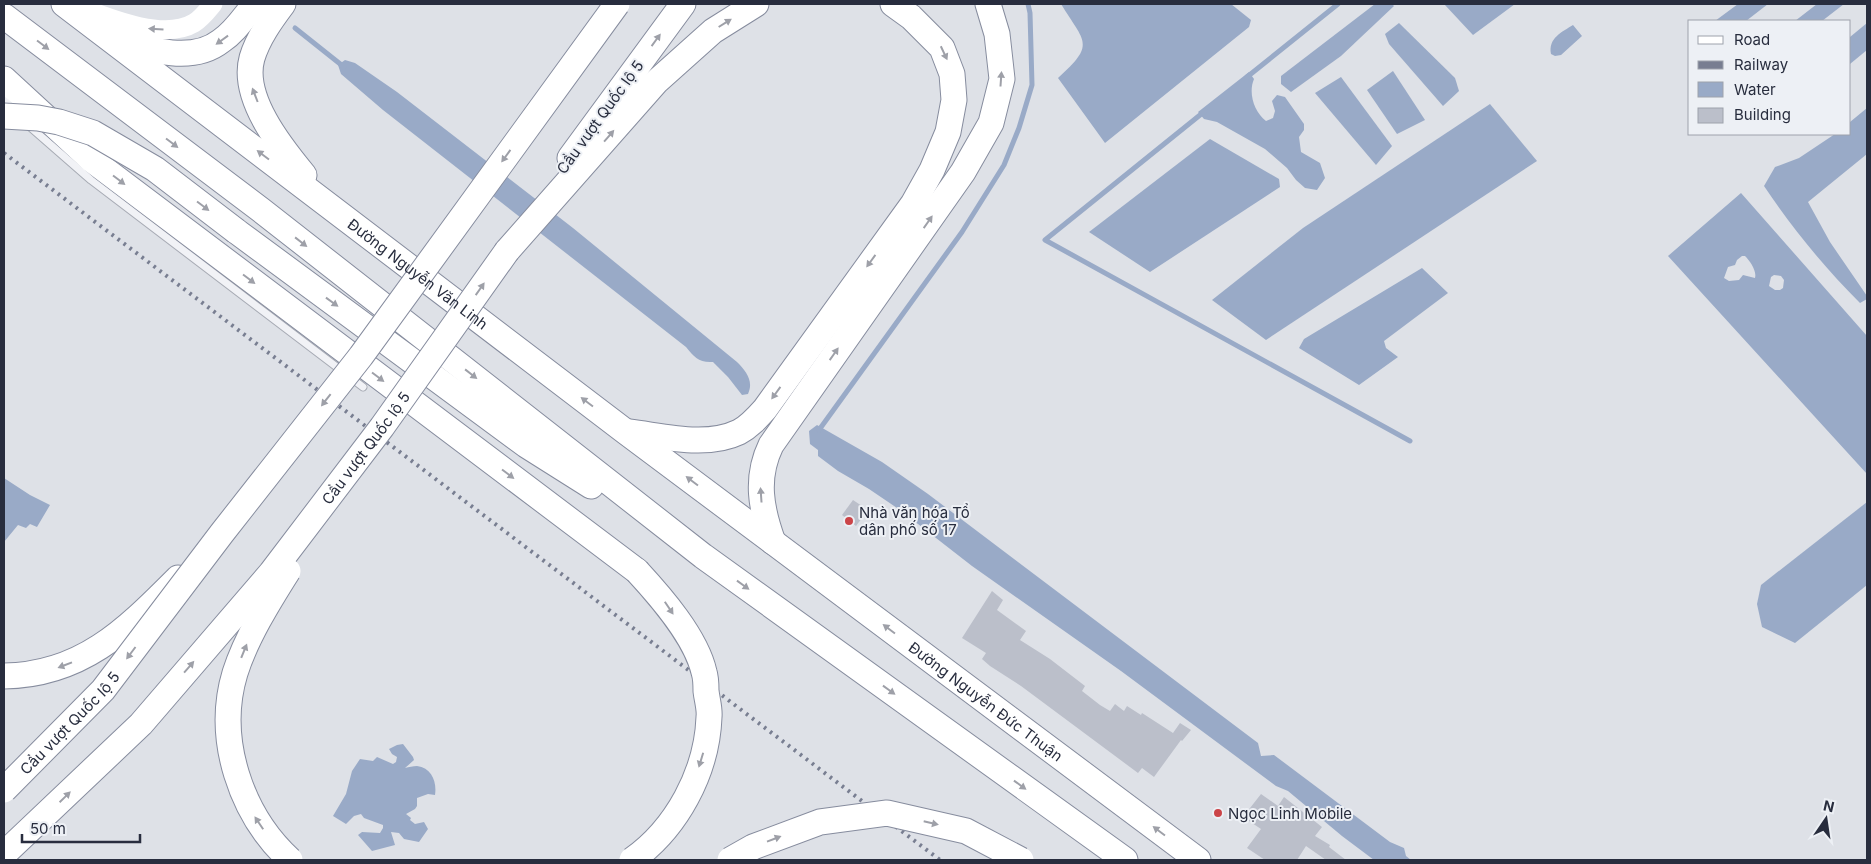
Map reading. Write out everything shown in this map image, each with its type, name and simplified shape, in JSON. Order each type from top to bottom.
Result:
[{"type":"highway","name":"Đường Nguyễn Văn Linh","points":[[64,4],[773,542]]},
{"type":"highway","points":[[103,33],[157,50],[182,53],[203,50],[220,42],[235,30],[254,4]]},
{"type":"highway","points":[[283,4],[263,34],[252,59],[250,75],[252,92],[264,118],[282,147],[331,207]]},
{"type":"highway","points":[[528,127],[610,4]]},
{"type":"highway","name":"Cầu vượt Quốc lộ 5","points":[[4,790],[103,690],[222,533],[361,356],[617,4]]},
{"type":"highway","name":"Cầu vượt Quốc lộ 5","points":[[4,854],[140,724],[271,573],[382,427],[507,251],[570,157],[683,4]]},
{"type":"highway","points":[[507,251],[656,82],[713,31],[756,4]]},
{"type":"highway","points":[[773,542],[762,506],[761,491],[763,466],[771,445],[963,172],[991,123],[1002,79],[997,34],[988,4]]},
{"type":"highway","points":[[626,432],[692,440],[731,435],[747,427],[765,409],[913,204],[932,170],[948,132],[954,100],[952,74],[942,48],[902,11]]},
{"type":"highway","points":[[4,16],[261,210],[703,556],[1125,860]]},
{"type":"highway","points":[[4,79],[92,160],[637,571],[664,601],[691,640],[704,672],[709,717],[705,748],[696,778],[674,819],[649,848],[632,860]]},
{"type":"highway","points":[[4,116],[38,118],[59,122],[93,133],[155,169],[526,445],[703,556]]},
{"type":"highway","points":[[290,860],[272,842],[256,818],[246,801],[240,783],[231,749],[229,715],[235,673],[247,644],[276,590],[382,427]]},
{"type":"highway","points":[[4,676],[18,676],[49,670],[82,658],[103,645],[134,622],[222,533]]},
{"type":"highway","name":"Đường Nguyễn Đức Thuận","points":[[773,542],[1198,860]]},
{"type":"highway","points":[[730,860],[753,847],[820,822],[887,813],[966,831],[1021,860]]},
{"type":"main road","points":[[71,4],[128,24],[150,29],[174,29],[194,23],[213,4]]},
{"type":"lane","points":[[4,100],[37,134],[91,180],[363,387]]},
{"type":"water","points":[[1061,4],[1231,4],[1251,20],[1249,27],[1105,143],[1058,78],[1078,58],[1083,43],[1076,27]]},
{"type":"water","points":[[1375,4],[1392,4],[1394,6],[1341,56],[1291,92],[1281,84],[1281,76]]},
{"type":"water","points":[[1444,4],[1515,4],[1473,35]]},
{"type":"water","points":[[1738,4],[1768,4],[1747,20],[1716,20]]},
{"type":"water","points":[[1817,4],[1844,4],[1823,20],[1796,20]]},
{"type":"water","points":[[1399,23],[1455,78],[1459,91],[1443,106],[1389,44],[1385,34]]},
{"type":"water","points":[[1867,23],[1867,50],[1851,63],[1851,36]]},
{"type":"water","points":[[1573,25],[1582,36],[1561,55],[1555,56],[1551,54],[1552,44],[1557,36]]},
{"type":"water","points":[[345,60],[355,63],[397,92],[573,228],[737,362],[750,381],[748,394],[742,395],[713,362],[697,359],[686,347],[383,110],[341,74],[338,65]]},
{"type":"water","points":[[1393,71],[1425,120],[1397,134],[1367,90]]},
{"type":"water","points":[[1249,72],[1254,79],[1252,84],[1253,102],[1258,113],[1266,121],[1273,118],[1275,111],[1272,101],[1277,95],[1285,97],[1304,124],[1304,130],[1299,137],[1301,152],[1320,163],[1325,178],[1317,190],[1305,188],[1287,168],[1265,149],[1217,122],[1204,119],[1198,112]]},
{"type":"water","points":[[1341,77],[1392,146],[1376,165],[1315,93]]},
{"type":"water","points":[[1490,104],[1537,161],[1266,340],[1212,300],[1303,228]]},
{"type":"water","points":[[1867,108],[1867,154],[1808,202],[1830,242],[1867,296],[1867,299],[1860,303],[1809,247],[1764,186],[1775,167],[1799,158],[1834,135],[1851,135],[1851,121]]},
{"type":"water","points":[[1210,139],[1279,179],[1280,187],[1150,272],[1089,232]]},
{"type":"water","points":[[1741,193],[1867,336],[1867,474],[1668,256]],"holes":[[[1742,256],[1745,256],[1753,266],[1755,278],[1743,275],[1739,280],[1729,281],[1724,278],[1728,267],[1735,265]],[[1774,275],[1781,276],[1784,280],[1783,288],[1780,290],[1775,290],[1769,286],[1771,277]]]},
{"type":"water","points":[[1422,268],[1448,293],[1384,341],[1386,348],[1398,357],[1359,385],[1299,348],[1304,339]]},
{"type":"water","points":[[817,425],[882,462],[928,494],[1258,743],[1261,756],[1274,755],[1390,842],[1404,848],[1406,856],[1411,860],[1374,860],[1288,791],[1276,786],[1121,671],[972,566],[900,510],[838,471],[818,456],[818,450],[810,444],[809,431]]},
{"type":"water","points":[[4,478],[50,505],[37,527],[30,524],[26,528],[18,525],[4,542]]},
{"type":"water","points":[[1867,502],[1867,585],[1795,643],[1762,627],[1757,604],[1761,585]]},
{"type":"water","points":[[403,744],[414,760],[405,768],[422,767],[430,773],[434,781],[435,795],[428,794],[417,798],[415,809],[406,814],[415,824],[424,822],[428,829],[419,842],[404,839],[399,833],[391,832],[395,845],[372,851],[358,835],[362,832],[380,833],[383,825],[364,818],[361,814],[354,816],[346,824],[333,816],[346,794],[352,771],[360,759],[373,761],[377,757],[393,764],[396,762],[397,757],[389,749]]},
{"type":"building","points":[[853,500],[868,510],[856,526],[842,515]]},
{"type":"building","points":[[992,591],[1003,600],[997,610],[1026,631],[1020,640],[1050,659],[1085,686],[1082,691],[1100,705],[1110,711],[1115,704],[1124,711],[1127,706],[1141,715],[1142,713],[1173,733],[1180,723],[1191,730],[1181,740],[1154,777],[1142,768],[1138,773],[1021,686],[990,666],[982,659],[986,653],[962,638]]},
{"type":"building","points":[[1261,794],[1278,806],[1284,797],[1322,827],[1315,836],[1330,845],[1329,847],[1346,860],[1326,860],[1306,846],[1297,860],[1265,860],[1247,848],[1261,829],[1243,817]]},
{"type":"waterway","points":[[819,430],[962,232],[1004,165],[1019,128],[1032,85],[1030,13],[1028,4]]},
{"type":"waterway","points":[[1247,77],[1338,4]]},
{"type":"waterway","points":[[295,28],[344,67]]},
{"type":"waterway","points":[[1205,111],[1045,240],[1410,441]]},
{"type":"railway","points":[[4,153],[940,860]]},
{"type":"place","name":"Nhà văn hóa Tổ dân phố số 17","points":[[849,521]]},
{"type":"place","name":"Ngọc Linh Mobile","points":[[1218,813]]}]
